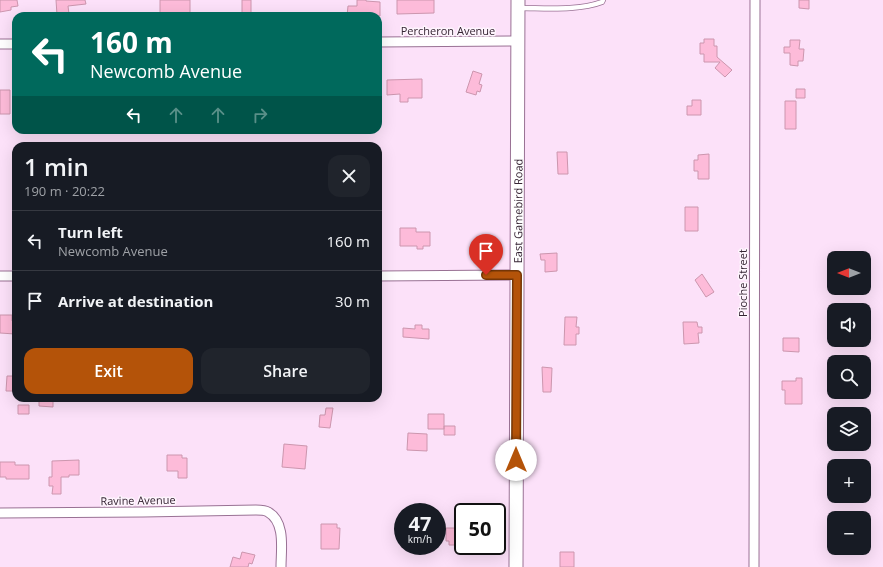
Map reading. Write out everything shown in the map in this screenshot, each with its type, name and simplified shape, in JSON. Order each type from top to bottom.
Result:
[{"type":"main road","name":"East Gamebird Road","points":[[516,567],[518,4]]},
{"type":"street","name":"Pioche Street","points":[[754,567],[755,0]]},
{"type":"street","name":"Percheron Avenue","points":[[382,42],[518,41]]},
{"type":"street","points":[[0,44],[12,44]]},
{"type":"street","points":[[382,276],[517,275]]},
{"type":"street","points":[[0,276],[12,276]]},
{"type":"street","name":"Ravine Avenue","points":[[0,513],[267,511],[278,521],[281,532],[281,567]]},
{"type":"lane","points":[[518,4],[576,7],[593,5],[602,2],[603,0]]},
{"type":"building","points":[[0,0],[17,0],[18,6],[11,7],[11,10],[0,12]]},
{"type":"building","points":[[56,0],[85,0],[86,4],[68,6],[69,12],[57,12]]},
{"type":"building","points":[[160,0],[190,0],[190,12],[160,12]]},
{"type":"building","points":[[242,0],[251,0],[251,12],[242,12]]},
{"type":"building","points":[[357,0],[380,2],[380,12],[347,12],[348,6],[357,6]]},
{"type":"building","points":[[397,0],[434,0],[434,13],[397,14]]},
{"type":"building","points":[[799,0],[809,0],[809,9],[799,8]]},
{"type":"building","points":[[704,39],[714,39],[714,46],[717,46],[717,57],[732,70],[725,77],[715,68],[720,62],[704,62],[704,54],[700,54],[700,43],[704,43]]},
{"type":"building","points":[[790,40],[800,40],[799,49],[804,49],[803,61],[798,61],[798,66],[790,65],[790,53],[784,53],[784,47],[790,47]]},
{"type":"building","points":[[473,71],[482,74],[479,84],[482,85],[480,92],[477,91],[476,95],[466,92]]},
{"type":"building","points":[[422,79],[422,98],[408,98],[408,102],[400,102],[400,94],[387,95],[387,80]]},
{"type":"building","points":[[796,89],[805,89],[805,98],[796,98]]},
{"type":"building","points":[[0,90],[10,90],[10,114],[0,114]]},
{"type":"building","points":[[692,100],[701,100],[701,115],[687,115],[687,106],[692,106]]},
{"type":"building","points":[[785,101],[796,101],[796,129],[785,129]]},
{"type":"building","points":[[557,152],[567,152],[568,174],[558,174]]},
{"type":"building","points":[[709,154],[709,179],[698,179],[698,171],[694,171],[694,160],[698,160],[698,155]]},
{"type":"building","points":[[685,207],[698,207],[698,231],[685,231]]},
{"type":"building","points":[[400,228],[416,228],[416,232],[430,232],[430,246],[423,246],[423,249],[417,249],[417,246],[400,246]]},
{"type":"building","points":[[557,253],[557,271],[545,272],[545,260],[541,260],[540,254]]},
{"type":"building","points":[[702,274],[714,292],[706,297],[695,280]]},
{"type":"building","points":[[0,315],[12,315],[12,334],[0,333]]},
{"type":"building","points":[[565,317],[577,317],[576,327],[579,327],[579,334],[576,334],[576,345],[564,345]]},
{"type":"building","points":[[683,322],[697,322],[698,327],[702,327],[702,333],[698,333],[699,343],[684,344]]},
{"type":"building","points":[[415,325],[422,325],[422,329],[429,329],[429,339],[403,337],[403,328],[415,329]]},
{"type":"building","points":[[783,338],[799,338],[799,352],[783,351]]},
{"type":"building","points":[[542,367],[552,368],[551,392],[543,392]]},
{"type":"building","points":[[7,376],[12,376],[12,391],[6,391]]},
{"type":"building","points":[[796,378],[802,378],[802,404],[785,404],[785,390],[782,390],[782,381],[796,381]]},
{"type":"building","points":[[39,402],[53,402],[53,407],[39,406]]},
{"type":"building","points":[[18,405],[29,405],[29,414],[18,414]]},
{"type":"building","points":[[326,408],[333,408],[330,428],[319,427],[320,415],[325,415]]},
{"type":"building","points":[[428,414],[444,414],[444,429],[428,429]]},
{"type":"building","points":[[444,426],[455,426],[455,435],[444,435]]},
{"type":"building","points":[[408,433],[427,434],[427,451],[407,450]]},
{"type":"building","points":[[284,444],[307,446],[305,469],[282,467]]},
{"type":"building","points":[[167,455],[182,455],[182,458],[187,458],[187,478],[178,478],[178,471],[167,471]]},
{"type":"building","points":[[79,460],[79,475],[61,477],[61,494],[52,494],[53,486],[49,486],[49,477],[52,477],[52,461]]},
{"type":"building","points":[[0,462],[15,462],[15,465],[29,465],[29,479],[6,479],[6,477],[0,477]]},
{"type":"building","points":[[321,524],[337,524],[337,528],[340,528],[339,549],[321,549]]},
{"type":"building","points":[[446,528],[454,528],[454,545],[449,545],[449,541],[446,541]]},
{"type":"building","points":[[242,552],[255,555],[252,564],[249,563],[248,567],[230,567],[233,557],[240,559]]},
{"type":"building","points":[[560,552],[574,552],[574,567],[560,567]]},
{"type":"route","points":[[486,275],[517,275],[516,460]]}]
